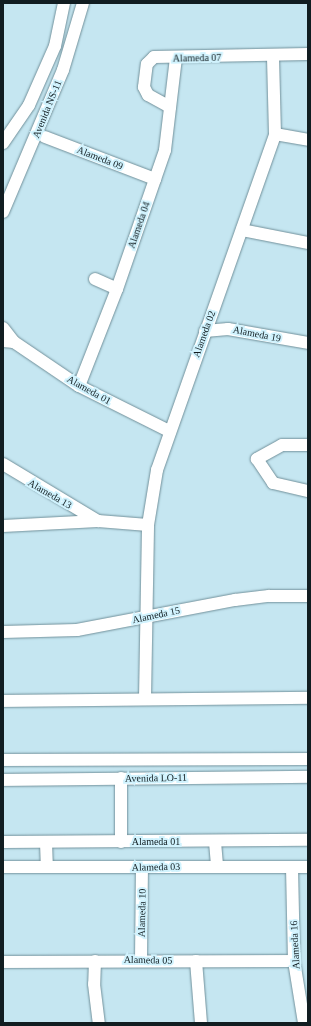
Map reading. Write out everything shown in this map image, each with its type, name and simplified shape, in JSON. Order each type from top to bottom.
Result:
[{"type":"street","name":"Avenida NS-11","points":[[3,143],[29,105],[55,46],[64,3]]},
{"type":"street","name":"Avenida NS-11","points":[[3,212],[63,70],[84,3]]},
{"type":"street","name":"Alameda 07","points":[[170,107],[148,95],[144,87],[149,60],[308,54]]},
{"type":"street","name":"Alameda 02","points":[[145,699],[144,616],[148,525],[157,470],[169,431],[242,230],[257,176],[275,134],[273,56]]},
{"type":"street","name":"Alameda 04","points":[[79,386],[117,289],[165,150],[176,58]]},
{"type":"street","points":[[275,134],[308,140]]},
{"type":"street","name":"Alameda 09","points":[[45,137],[155,179]]},
{"type":"street","points":[[242,230],[308,243]]},
{"type":"street","points":[[95,279],[117,289]]},
{"type":"street","name":"Alameda 01","points":[[3,328],[8,341],[79,386],[169,431]]},
{"type":"street","name":"Alameda 19","points":[[205,331],[228,328],[308,343]]},
{"type":"street","points":[[308,445],[282,445],[257,459],[273,483],[308,491]]},
{"type":"street","name":"Alameda 13","points":[[3,464],[98,521]]},
{"type":"street","name":"Alameda 13","points":[[3,526],[98,521],[148,525]]},
{"type":"street","name":"Alameda 15","points":[[3,632],[77,630],[144,616],[269,596],[308,596]]},
{"type":"street","points":[[3,701],[308,698]]},
{"type":"street","name":"Avenida LO-11","points":[[3,760],[308,759]]},
{"type":"street","name":"Avenida LO-11","points":[[3,780],[308,777]]},
{"type":"street","points":[[121,778],[121,842]]},
{"type":"street","name":"Alameda 01","points":[[3,842],[216,842],[308,840]]},
{"type":"street","points":[[46,842],[47,867]]},
{"type":"street","points":[[216,842],[217,865]]},
{"type":"street","name":"Alameda 03","points":[[3,867],[142,867],[217,865],[308,867]]},
{"type":"street","name":"Alameda 10","points":[[141,960],[142,867]]},
{"type":"street","name":"Alameda 16","points":[[292,867],[294,961],[304,1023]]},
{"type":"street","points":[[96,960],[94,984],[99,1023]]},
{"type":"street","name":"Alameda 05","points":[[3,962],[96,960],[294,961]]},
{"type":"street","points":[[196,961],[201,1023]]}]
